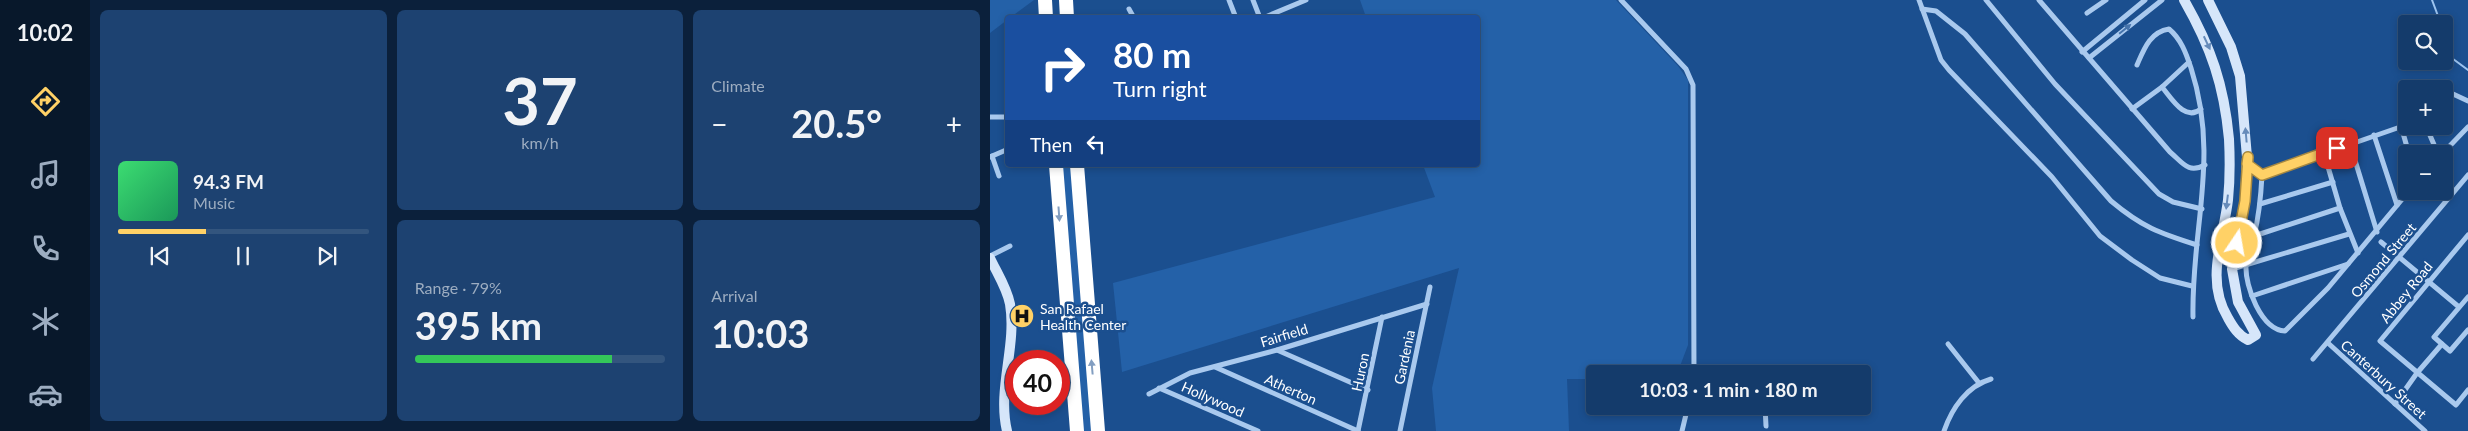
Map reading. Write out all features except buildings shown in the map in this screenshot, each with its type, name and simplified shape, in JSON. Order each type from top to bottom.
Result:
[{"type":"highway","points":[[1045,0],[1046,15]]},
{"type":"highway","points":[[1066,0],[1067,15]]},
{"type":"highway","points":[[1056,167],[1077,431]]},
{"type":"highway","points":[[1077,167],[1098,431]]},
{"type":"street","points":[[1229,0],[1235,15]]},
{"type":"street","points":[[1253,0],[1260,15]]},
{"type":"street","points":[[1269,15],[1306,0]]},
{"type":"street","points":[[1621,0],[1686,68],[1693,85],[1694,365]]},
{"type":"street","points":[[1919,0],[1942,60],[1949,70],[2052,177],[2100,236],[2160,278],[2192,286]]},
{"type":"street","points":[[1986,0],[2055,84],[2159,194],[2173,202],[2202,209]]},
{"type":"street","points":[[2087,13],[2106,0]]},
{"type":"street","points":[[2082,52],[2145,0]]},
{"type":"street","points":[[2089,58],[2162,0]]},
{"type":"street","points":[[2184,0],[2212,54],[2227,121],[2230,168],[2228,199],[2215,268],[2216,284],[2221,306],[2234,329],[2248,340],[2256,335],[2238,302],[2233,273],[2245,201],[2248,157],[2240,76],[2231,46],[2208,0]]},
{"type":"street","points":[[2042,1],[2082,52],[2170,152],[2190,169],[2196,170],[2205,165]]},
{"type":"street","points":[[1129,8],[1132,15]]},
{"type":"street","points":[[1922,9],[1936,11],[1965,34],[2111,201],[2134,219],[2156,232],[2197,245]]},
{"type":"street","points":[[2138,65],[2149,40],[2163,30],[2169,29],[2181,42],[2189,62],[2201,109],[2205,133],[2205,165],[2202,209],[2192,286],[2193,317]]},
{"type":"street","points":[[2132,109],[2162,87],[2189,62]]},
{"type":"street","points":[[2162,87],[2181,109],[2188,114],[2196,113],[2201,109]]},
{"type":"street","points":[[2453,94],[2468,101]]},
{"type":"street","points":[[990,117],[1005,117]]},
{"type":"street","points":[[2451,145],[2468,127]]},
{"type":"street","points":[[2262,175],[2398,128]]},
{"type":"street","points":[[2374,135],[2397,205]]},
{"type":"street","points":[[2350,144],[2377,232]]},
{"type":"street","points":[[999,176],[991,157],[1005,150]]},
{"type":"street","points":[[2324,153],[2340,208],[2358,253]]},
{"type":"street","points":[[2248,157],[2247,164],[2262,175]]},
{"type":"street","points":[[2262,175],[2260,204],[2246,266],[2247,274],[2252,296],[2259,312],[2276,329],[2285,331],[2349,264],[2401,200]]},
{"type":"street","name":"Osmond Street","points":[[2313,359],[2468,175]]},
{"type":"street","points":[[2260,204],[2333,182]]},
{"type":"street","points":[[2254,236],[2340,208]]},
{"type":"street","points":[[2233,273],[2246,266],[2349,234]]},
{"type":"street","name":"Abbey Road","points":[[2468,235],[2380,341],[2456,405],[2468,390]]},
{"type":"street","points":[[2381,242],[2459,307]]},
{"type":"street","points":[[1007,431],[1006,381],[1011,326],[1010,303],[990,257],[1010,246]]},
{"type":"street","points":[[2252,296],[2349,264]]},
{"type":"street","points":[[2233,273],[2247,274]]},
{"type":"street","name":"Gardenia","points":[[1400,431],[1430,287]]},
{"type":"street","points":[[2468,297],[2434,338],[2450,351],[2468,330]]},
{"type":"street","name":"Fairfield","points":[[1149,394],[1179,377],[1277,350],[1382,316],[1427,304]]},
{"type":"street","name":"Huron","points":[[1358,431],[1382,316]]},
{"type":"street","name":"Canterbury Street","points":[[2328,343],[2425,431]]},
{"type":"street","points":[[1948,344],[1979,383]]},
{"type":"street","points":[[2395,404],[2417,373],[2442,344]]},
{"type":"street","points":[[1277,350],[1368,390]]},
{"type":"street","name":"Atherton","points":[[1215,367],[1358,431]]},
{"type":"street","points":[[1944,431],[1957,405],[1979,383],[1991,379]]},
{"type":"street","name":"Hollywood","points":[[1160,388],[1258,431]]},
{"type":"street","points":[[1682,431],[1686,415]]},
{"type":"street","points":[[1765,415],[1766,426]]},
{"type":"shaded area","points":[[990,0],[1034,0],[1014,15],[1005,15],[1005,22],[990,33]]},
{"type":"shaded area","points":[[1360,0],[1616,0],[1678,66],[1688,80],[1688,345],[1680,365],[1586,365],[1586,379],[1567,379],[1569,431],[1436,431],[1432,388],[1459,268],[1122,372],[1113,283],[1435,197],[1424,167],[1480,167],[1480,15],[1365,15]]},
{"type":"shaded area","points":[[1059,167],[1072,167],[1094,431],[1080,431]]},
{"type":"waterway","points":[[2432,0],[2438,15]]},
{"type":"waterway","points":[[2453,59],[2468,70]]},
{"type":"place","name":"San Rafael Health Center","points":[[1022,316]]},
{"type":"route","points":[[2237,243],[2245,201],[2248,157],[2247,164],[2253,167],[2262,175],[2337,148]]}]
